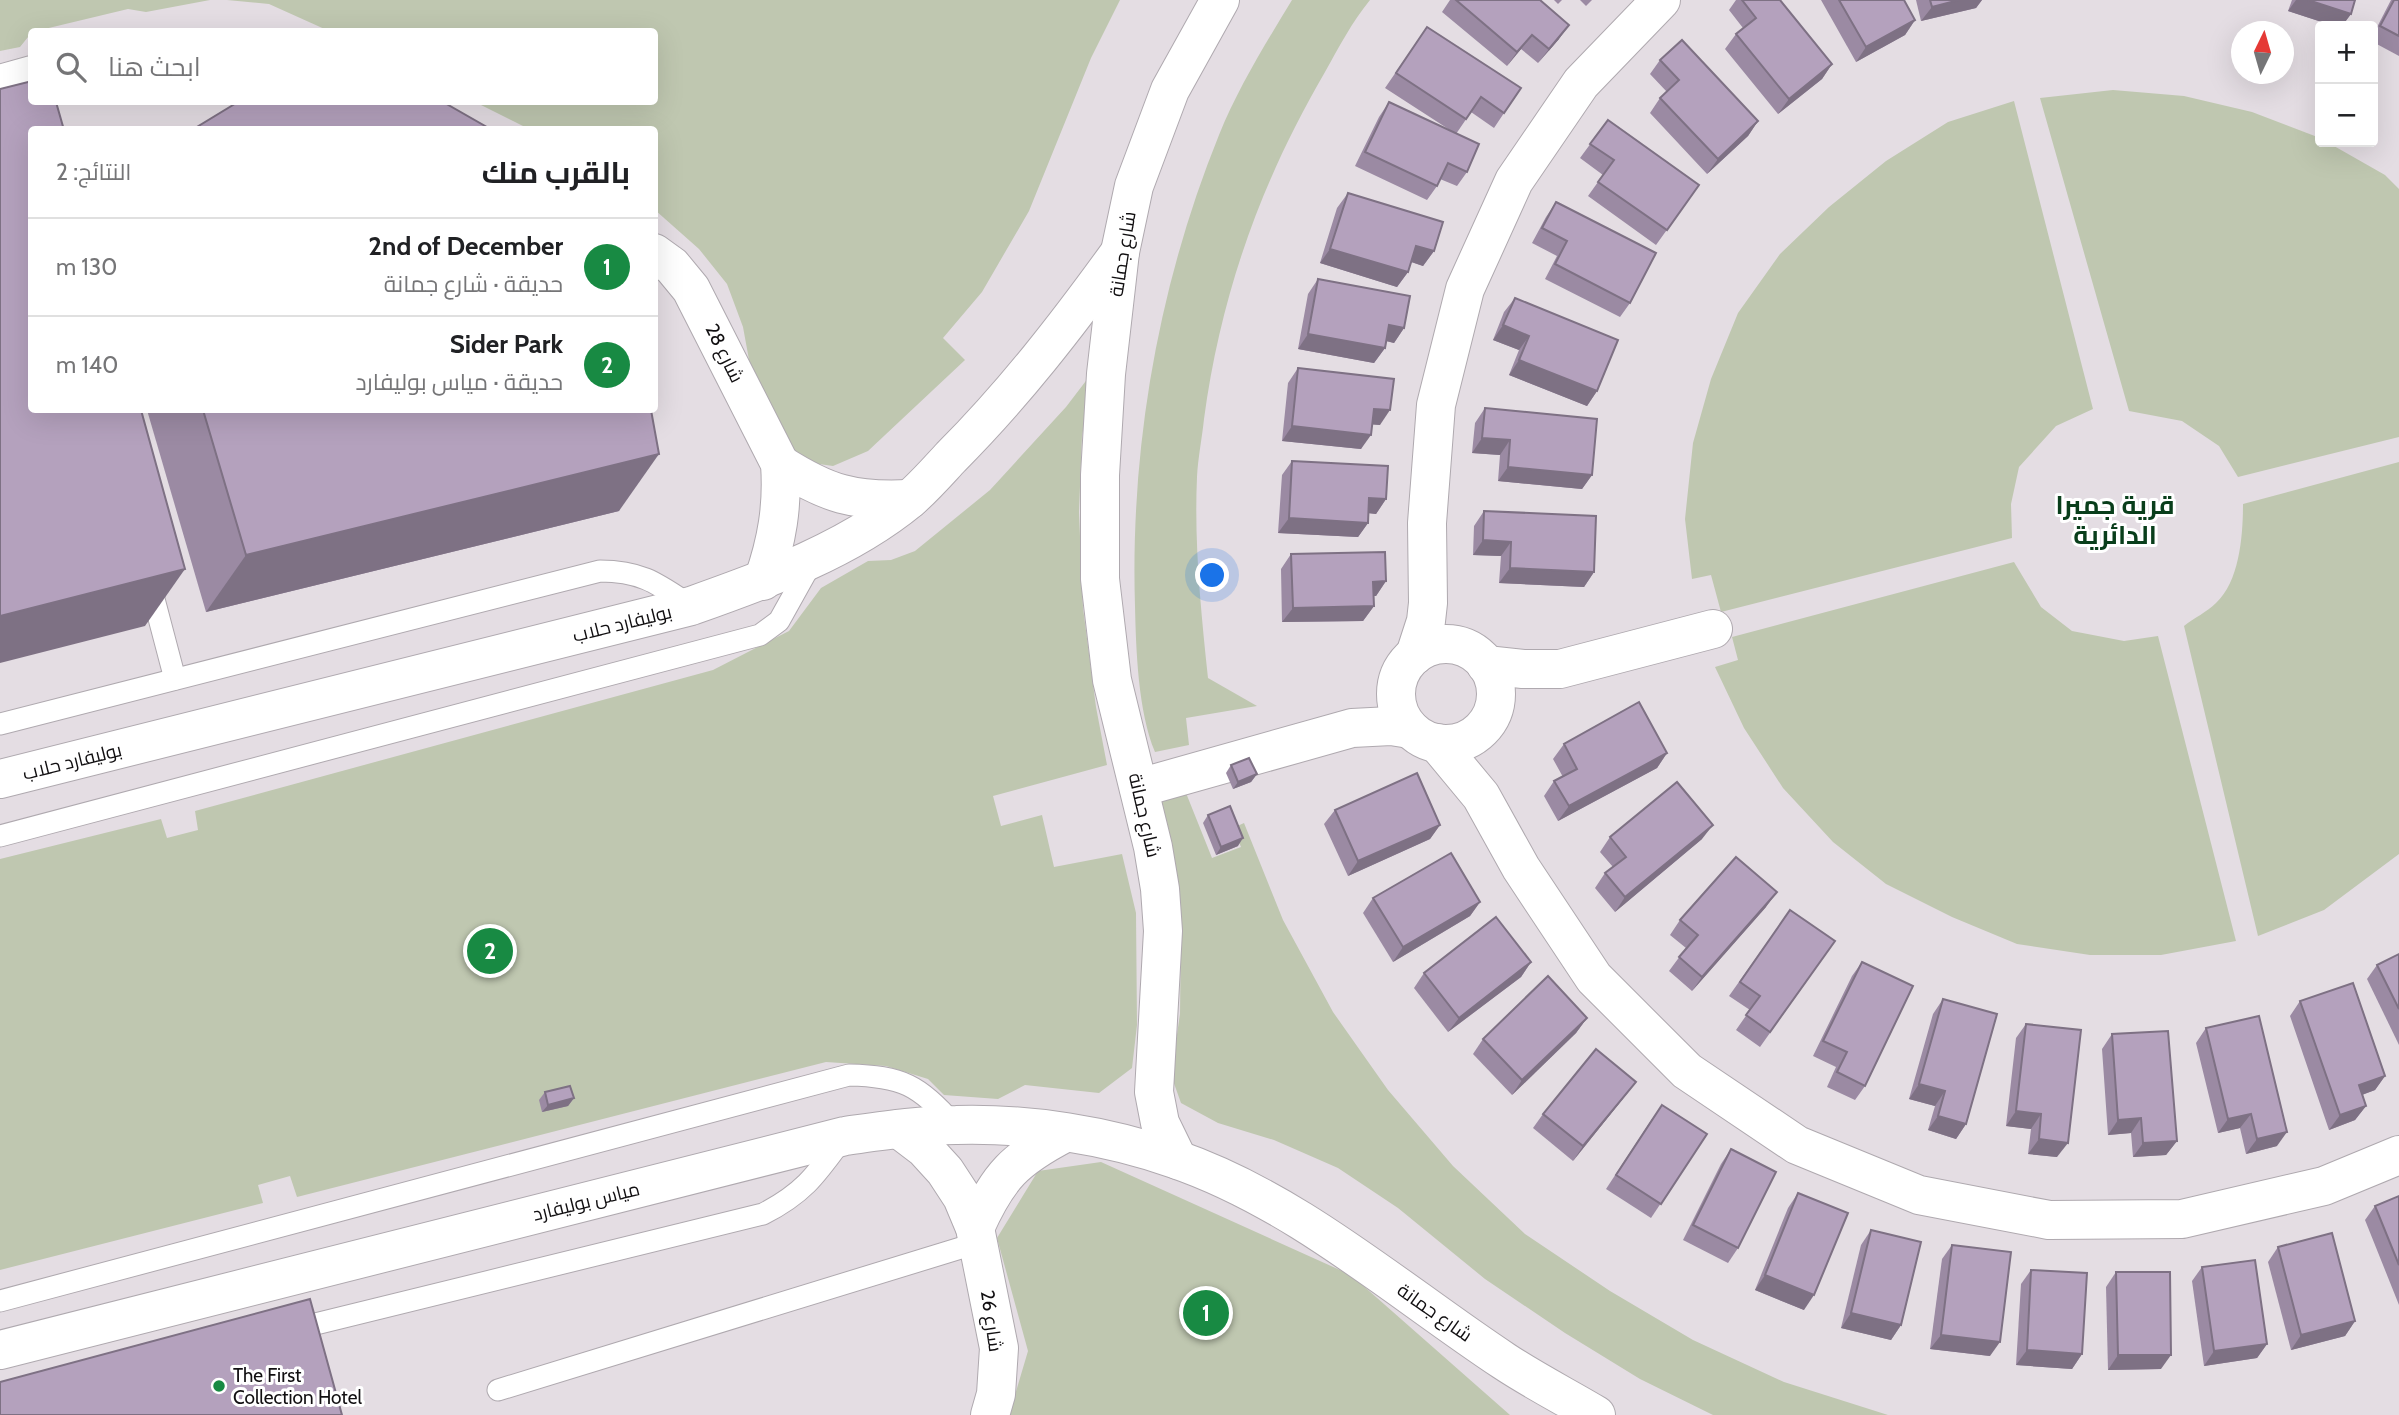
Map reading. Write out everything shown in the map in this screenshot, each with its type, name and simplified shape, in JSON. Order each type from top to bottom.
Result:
[{"type":"street","name":"شارع جمانة","points":[[1220,0],[1170,90],[1134,186],[1120,252],[1106,374],[1100,463],[1100,579],[1112,680],[1153,848],[1160,889],[1163,932],[1154,1092],[1160,1123],[1178,1160],[1256,1195],[1313,1229],[1506,1362],[1596,1415]]},
{"type":"street","points":[[1661,0],[1581,83],[1514,181],[1465,289],[1436,405],[1427,523],[1429,585],[1426,621],[1406,669],[1398,708],[1481,796],[1521,868],[1594,978],[1688,1071],[1797,1145],[1919,1195],[2049,1220],[2182,1219],[2325,1186],[2399,1155]]},
{"type":"street","name":"بوليفارد حلاب","points":[[0,779],[691,606],[763,581],[814,558],[863,531],[910,499],[986,422],[1039,361],[1120,252]]},
{"type":"street","name":"شارع 28","points":[[658,256],[672,267],[691,289],[780,464],[780,523],[763,581]]},
{"type":"street","name":"شارع 28","points":[[780,464],[809,483],[841,495],[876,501],[910,499]]},
{"type":"street","points":[[1429,585],[1443,618],[1494,679],[1496,694],[1476,764],[1481,796]]},
{"type":"street","points":[[1136,776],[1367,704],[1429,647],[1445,644],[1474,656],[1523,669],[1560,669],[1713,629]]},
{"type":"street","points":[[1136,776],[1352,728],[1391,726],[1451,744],[1465,741],[1486,722],[1560,669]]},
{"type":"street","name":"مياس بوليفارد","points":[[0,1350],[845,1136],[954,1125],[1010,1126],[1103,1139],[1178,1160]]},
{"type":"street","name":"شارع 26","points":[[899,1129],[924,1148],[945,1171],[962,1198],[976,1235],[999,1348],[996,1394],[990,1415]]},
{"type":"street","points":[[976,1235],[988,1196],[1009,1170],[1035,1148],[1065,1133]]},
{"type":"lane","points":[[143,558],[175,679]]},
{"type":"lane","points":[[0,836],[760,635],[779,621],[814,558]]},
{"type":"lane","points":[[0,724],[600,571],[622,571],[643,576],[691,606]]},
{"type":"lane","points":[[0,1301],[849,1075],[881,1076],[911,1086],[937,1105],[954,1125]]},
{"type":"lane","points":[[276,1334],[763,1214],[788,1201],[809,1183],[845,1136]]},
{"type":"lane","points":[[498,1390],[976,1235]]},
{"type":"green space","points":[[0,0],[210,0],[146,12],[128,9],[49,28],[28,28],[28,37],[20,47],[0,51]]},
{"type":"green space","points":[[227,0],[1120,0],[1091,58],[1029,211],[982,292],[943,338],[965,360],[868,451],[833,466],[805,462],[758,409],[743,327],[727,284],[699,249],[658,213],[658,126],[523,126],[481,105],[658,105],[658,28],[322,28],[269,4]]},
{"type":"green space","points":[[1292,0],[1370,0],[1346,35],[1302,113],[1263,197],[1233,283],[1211,372],[1197,477],[1196,527],[1208,678],[1257,706],[1186,718],[1189,745],[1155,752],[1141,700],[1135,606],[1138,486],[1153,366],[1180,249],[1219,135],[1262,49]]},
{"type":"green space","points":[[2113,90],[2184,96],[2252,112],[2315,136],[2315,147],[2336,147],[2385,175],[2399,189],[2399,437],[2238,477],[2219,446],[2182,421],[2129,411],[2040,98]]},
{"type":"green space","points":[[2014,101],[2093,409],[2056,426],[2019,467],[2011,504],[2012,538],[1721,612],[1711,575],[1692,579],[1685,519],[1693,443],[1711,379],[1738,313],[1780,254],[1829,207],[1886,161],[1948,122]]},
{"type":"green space","points":[[1095,369],[1082,436],[1079,512],[1083,608],[1096,707],[1107,765],[993,796],[1001,826],[1042,815],[1054,867],[1122,854],[1136,913],[1137,1025],[1132,1068],[1099,1093],[1025,1085],[998,1099],[944,1095],[928,1079],[886,1066],[826,1062],[297,1197],[290,1176],[258,1185],[263,1203],[0,1270],[0,859],[161,819],[167,838],[198,830],[195,811],[713,670],[789,631],[821,588],[868,561],[891,560],[915,551],[990,490],[1066,407]]},
{"type":"green space","points":[[2399,462],[2399,854],[2324,910],[2258,936],[2184,626],[2216,603],[2230,582],[2241,543],[2243,504]]},
{"type":"green space","points":[[2014,562],[2041,607],[2072,631],[2124,641],[2158,636],[2236,941],[2161,955],[2090,955],[2017,944],[1952,917],[1886,884],[1833,842],[1783,788],[1744,728],[1715,667],[1738,660],[1732,637]]},
{"type":"green space","points":[[1184,788],[1212,858],[1241,847],[1233,828],[1244,823],[1283,920],[1333,1012],[1388,1090],[1453,1166],[1525,1234],[1610,1291],[1693,1340],[1784,1382],[1888,1415],[1713,1415],[1640,1379],[1565,1333],[1485,1279],[1398,1208],[1338,1168],[1274,1140],[1218,1123],[1181,1103],[1171,1075],[1180,1014],[1181,927],[1160,836],[1162,801]]},
{"type":"green space","points":[[1101,1162],[1351,1275],[1510,1415],[1009,1415],[1028,1351],[997,1238],[1038,1171]]},
{"type":"building","points":[[1456,0],[1540,0],[1569,25],[1549,49],[1532,35],[1517,52]]},
{"type":"building","points":[[1742,0],[1780,0],[1832,64],[1789,99],[1736,34],[1756,18]]},
{"type":"building","points":[[1839,0],[1904,0],[1915,20],[1866,47]]},
{"type":"building","points":[[1930,0],[1959,0],[1932,7]]},
{"type":"building","points":[[2308,0],[2355,0],[2351,14]]},
{"type":"building","points":[[2394,0],[2399,0],[2399,36],[2380,26]]},
{"type":"building","points":[[1427,27],[1521,88],[1504,113],[1481,97],[1466,119],[1396,73]]},
{"type":"building","points":[[1682,40],[1758,121],[1718,159],[1660,98],[1679,80],[1660,60]]},
{"type":"building","points":[[28,82],[28,105],[57,105],[63,126],[28,126],[28,413],[142,413],[185,569],[0,616],[0,89]]},
{"type":"building","points":[[1389,102],[1479,144],[1467,172],[1448,163],[1437,186],[1365,152]]},
{"type":"building","points":[[233,105],[448,105],[485,126],[199,126]]},
{"type":"building","points":[[1608,120],[1699,185],[1667,230],[1598,182],[1614,160],[1590,144]]},
{"type":"building","points":[[1348,193],[1443,222],[1434,251],[1416,246],[1408,272],[1330,249]]},
{"type":"building","points":[[1556,202],[1656,253],[1630,303],[1555,264],[1567,241],[1542,228]]},
{"type":"building","points":[[1318,279],[1410,296],[1404,328],[1389,325],[1385,348],[1308,334]]},
{"type":"building","points":[[1515,298],[1618,340],[1597,391],[1519,360],[1529,336],[1503,325]]},
{"type":"building","points":[[1298,368],[1394,379],[1390,410],[1374,409],[1371,435],[1292,426]]},
{"type":"building","points":[[1485,408],[1597,419],[1592,475],[1508,467],[1510,440],[1482,438]]},
{"type":"building","points":[[204,413],[652,413],[659,454],[246,555]]},
{"type":"building","points":[[1292,461],[1388,466],[1386,499],[1369,498],[1368,523],[1289,518]]},
{"type":"building","points":[[1484,511],[1596,516],[1594,572],[1510,568],[1511,542],[1483,540]]},
{"type":"building","points":[[1385,552],[1386,581],[1373,582],[1374,606],[1293,608],[1291,554]]},
{"type":"building","points":[[1639,702],[1667,753],[1569,806],[1554,781],[1577,769],[1564,744]]},
{"type":"building","points":[[1249,758],[1257,774],[1238,782],[1231,765]]},
{"type":"building","points":[[1417,773],[1440,825],[1358,861],[1335,810]]},
{"type":"building","points":[[1677,782],[1713,825],[1625,897],[1605,873],[1626,857],[1610,837]]},
{"type":"building","points":[[1230,806],[1243,838],[1221,847],[1208,815]]},
{"type":"building","points":[[1451,853],[1480,902],[1403,947],[1373,898]]},
{"type":"building","points":[[1736,857],[1777,892],[1702,977],[1679,957],[1698,935],[1680,920]]},
{"type":"building","points":[[1790,910],[1835,941],[1770,1032],[1746,1015],[1760,996],[1740,982]]},
{"type":"building","points":[[1496,917],[1531,962],[1459,1018],[1424,973]]},
{"type":"building","points":[[2399,954],[2399,1009],[2377,965]]},
{"type":"building","points":[[1862,962],[1913,986],[1865,1086],[1837,1072],[1847,1052],[1823,1041]]},
{"type":"building","points":[[1548,976],[1587,1018],[1522,1080],[1483,1039]]},
{"type":"building","points":[[2353,983],[2385,1076],[2359,1085],[2366,1106],[2340,1115],[2300,1001]]},
{"type":"building","points":[[1943,999],[1997,1014],[1966,1124],[1938,1116],[1945,1091],[1919,1084]]},
{"type":"building","points":[[2259,1016],[2287,1132],[2257,1139],[2251,1114],[2228,1119],[2206,1028]]},
{"type":"building","points":[[2026,1024],[2081,1030],[2068,1143],[2039,1139],[2041,1114],[2016,1111]]},
{"type":"building","points":[[2168,1031],[2177,1141],[2143,1143],[2141,1118],[2118,1120],[2112,1034]]},
{"type":"building","points":[[1596,1049],[1636,1082],[1583,1146],[1543,1114]]},
{"type":"building","points":[[570,1086],[574,1098],[548,1105],[545,1092]]},
{"type":"building","points":[[1662,1105],[1707,1134],[1661,1204],[1616,1175]]},
{"type":"building","points":[[1731,1149],[1776,1172],[1738,1248],[1693,1225]]},
{"type":"building","points":[[1798,1193],[1848,1213],[1814,1295],[1765,1275]]},
{"type":"building","points":[[2399,1196],[2399,1265],[2375,1206]]},
{"type":"building","points":[[1871,1230],[1921,1242],[1901,1325],[1851,1313]]},
{"type":"building","points":[[2332,1233],[2355,1321],[2301,1335],[2278,1247]]},
{"type":"building","points":[[1952,1245],[2011,1252],[2000,1342],[1941,1335]]},
{"type":"building","points":[[2255,1260],[2267,1344],[2214,1351],[2202,1267]]},
{"type":"building","points":[[2031,1270],[2087,1273],[2082,1354],[2027,1350]]},
{"type":"building","points":[[2116,1272],[2170,1272],[2171,1355],[2118,1355]]},
{"type":"building","points":[[310,1299],[342,1415],[0,1415],[0,1382]]},
{"type":"place","name":"Sider Park","points":[[490,951]]},
{"type":"place","name":"2nd of December","points":[[1206,1313]]},
{"type":"place","name":"The First Collection Hotel","points":[[219,1386]]},
{"type":"district","name":"قرية جميرا الدائرية","points":[[2115,520]]}]
